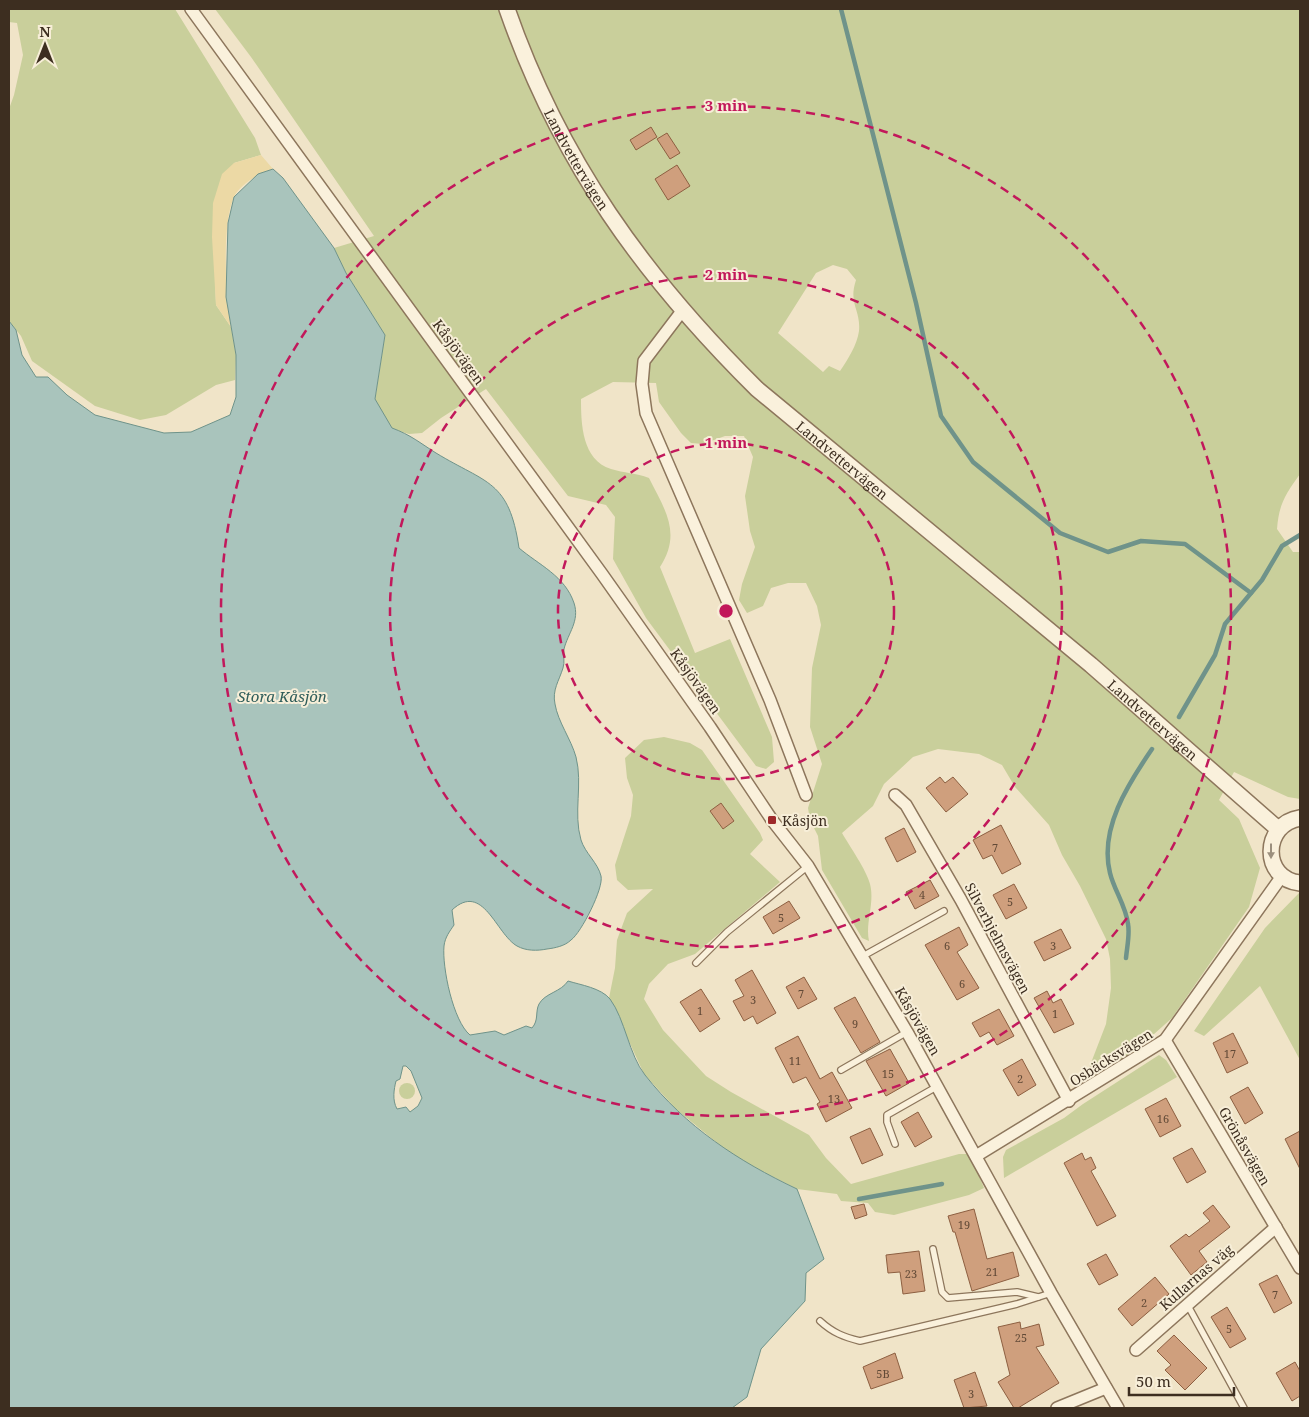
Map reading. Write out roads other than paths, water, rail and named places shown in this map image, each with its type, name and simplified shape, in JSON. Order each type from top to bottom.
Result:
[{"type":"street","name":"Kåsjövägen","points":[[191,9],[602,574],[710,727],[772,820],[808,866],[864,956],[908,1032],[1051,1293],[1118,1408]]},
{"type":"street","name":"Landvettervägen","points":[[507,9],[519,43],[544,101],[583,173],[632,248],[682,311],[757,388],[1056,635],[1278,830]]},
{"type":"street","points":[[682,311],[644,361],[642,384],[646,413],[770,700],[806,795]]},
{"type":"street","name":"Silverhjelmsvägen","points":[[895,795],[906,805],[961,900],[1069,1101]]},
{"type":"street","points":[[1300,818],[1286,823],[1278,830],[1271,843],[1270,854],[1273,864],[1282,876],[1300,883]]},
{"type":"street","name":"Osbäcksvägen","points":[[976,1156],[1069,1101],[1165,1040],[1282,876]]},
{"type":"street","name":"Grönåsvägen","points":[[1165,1040],[1299,1264]]},
{"type":"street","name":"Kullarnas väg","points":[[1136,1350],[1276,1227]]},
{"type":"street","points":[[1057,1408],[1106,1388]]},
{"type":"lane","points":[[696,963],[727,932],[808,866]]},
{"type":"lane","points":[[864,956],[944,911]]},
{"type":"lane","points":[[841,1070],[908,1032]]},
{"type":"lane","points":[[895,1144],[887,1122],[887,1115],[938,1086]]},
{"type":"lane","points":[[933,1249],[942,1292],[948,1298],[1018,1292],[1038,1297]]},
{"type":"lane","points":[[820,1322],[830,1331],[860,1341],[1017,1304],[1051,1293]]},
{"type":"lane","points":[[1187,1304],[1244,1408]]},
{"type":"water","name":"Stora Kåsjön","points":[[273,169],[283,178],[334,248],[346,273],[385,335],[375,399],[392,428],[410,436],[493,487],[502,496],[509,509],[515,526],[519,548],[558,578],[574,603],[575,621],[564,649],[564,666],[555,690],[554,699],[559,717],[576,757],[579,778],[579,830],[583,845],[601,876],[599,890],[591,910],[580,929],[569,942],[553,948],[539,950],[520,948],[509,940],[481,905],[472,902],[463,903],[452,910],[454,925],[445,943],[444,955],[447,980],[458,1018],[470,1035],[495,1031],[504,1035],[526,1026],[532,1028],[542,1000],[561,988],[568,981],[601,992],[610,999],[615,1007],[635,1058],[645,1075],[661,1094],[714,1141],[754,1167],[797,1189],[824,1259],[806,1273],[805,1301],[761,1349],[747,1397],[732,1408],[9,1408],[9,321],[16,330],[22,355],[36,377],[48,377],[67,395],[95,415],[164,433],[191,432],[230,415],[236,397],[236,355],[226,297],[228,223],[234,197],[258,174]],"holes":[[[403,1066],[406,1066],[411,1071],[422,1098],[418,1106],[410,1112],[406,1107],[397,1109],[394,1098],[396,1081],[400,1079]]]},
{"type":"waterway","points":[[841,9],[916,303],[941,416],[973,462],[1060,533],[1108,552],[1141,541],[1185,544],[1251,593]]},
{"type":"waterway","points":[[1179,717],[1215,655],[1225,624],[1262,580],[1282,546],[1300,535]]},
{"type":"waterway","points":[[1126,958],[1129,936],[1128,924],[1110,873],[1109,840],[1112,824],[1125,792],[1152,749]]},
{"type":"waterway","points":[[859,1199],[942,1184]]},
{"type":"place","name":"Kåsjön","points":[[772,820]]}]
